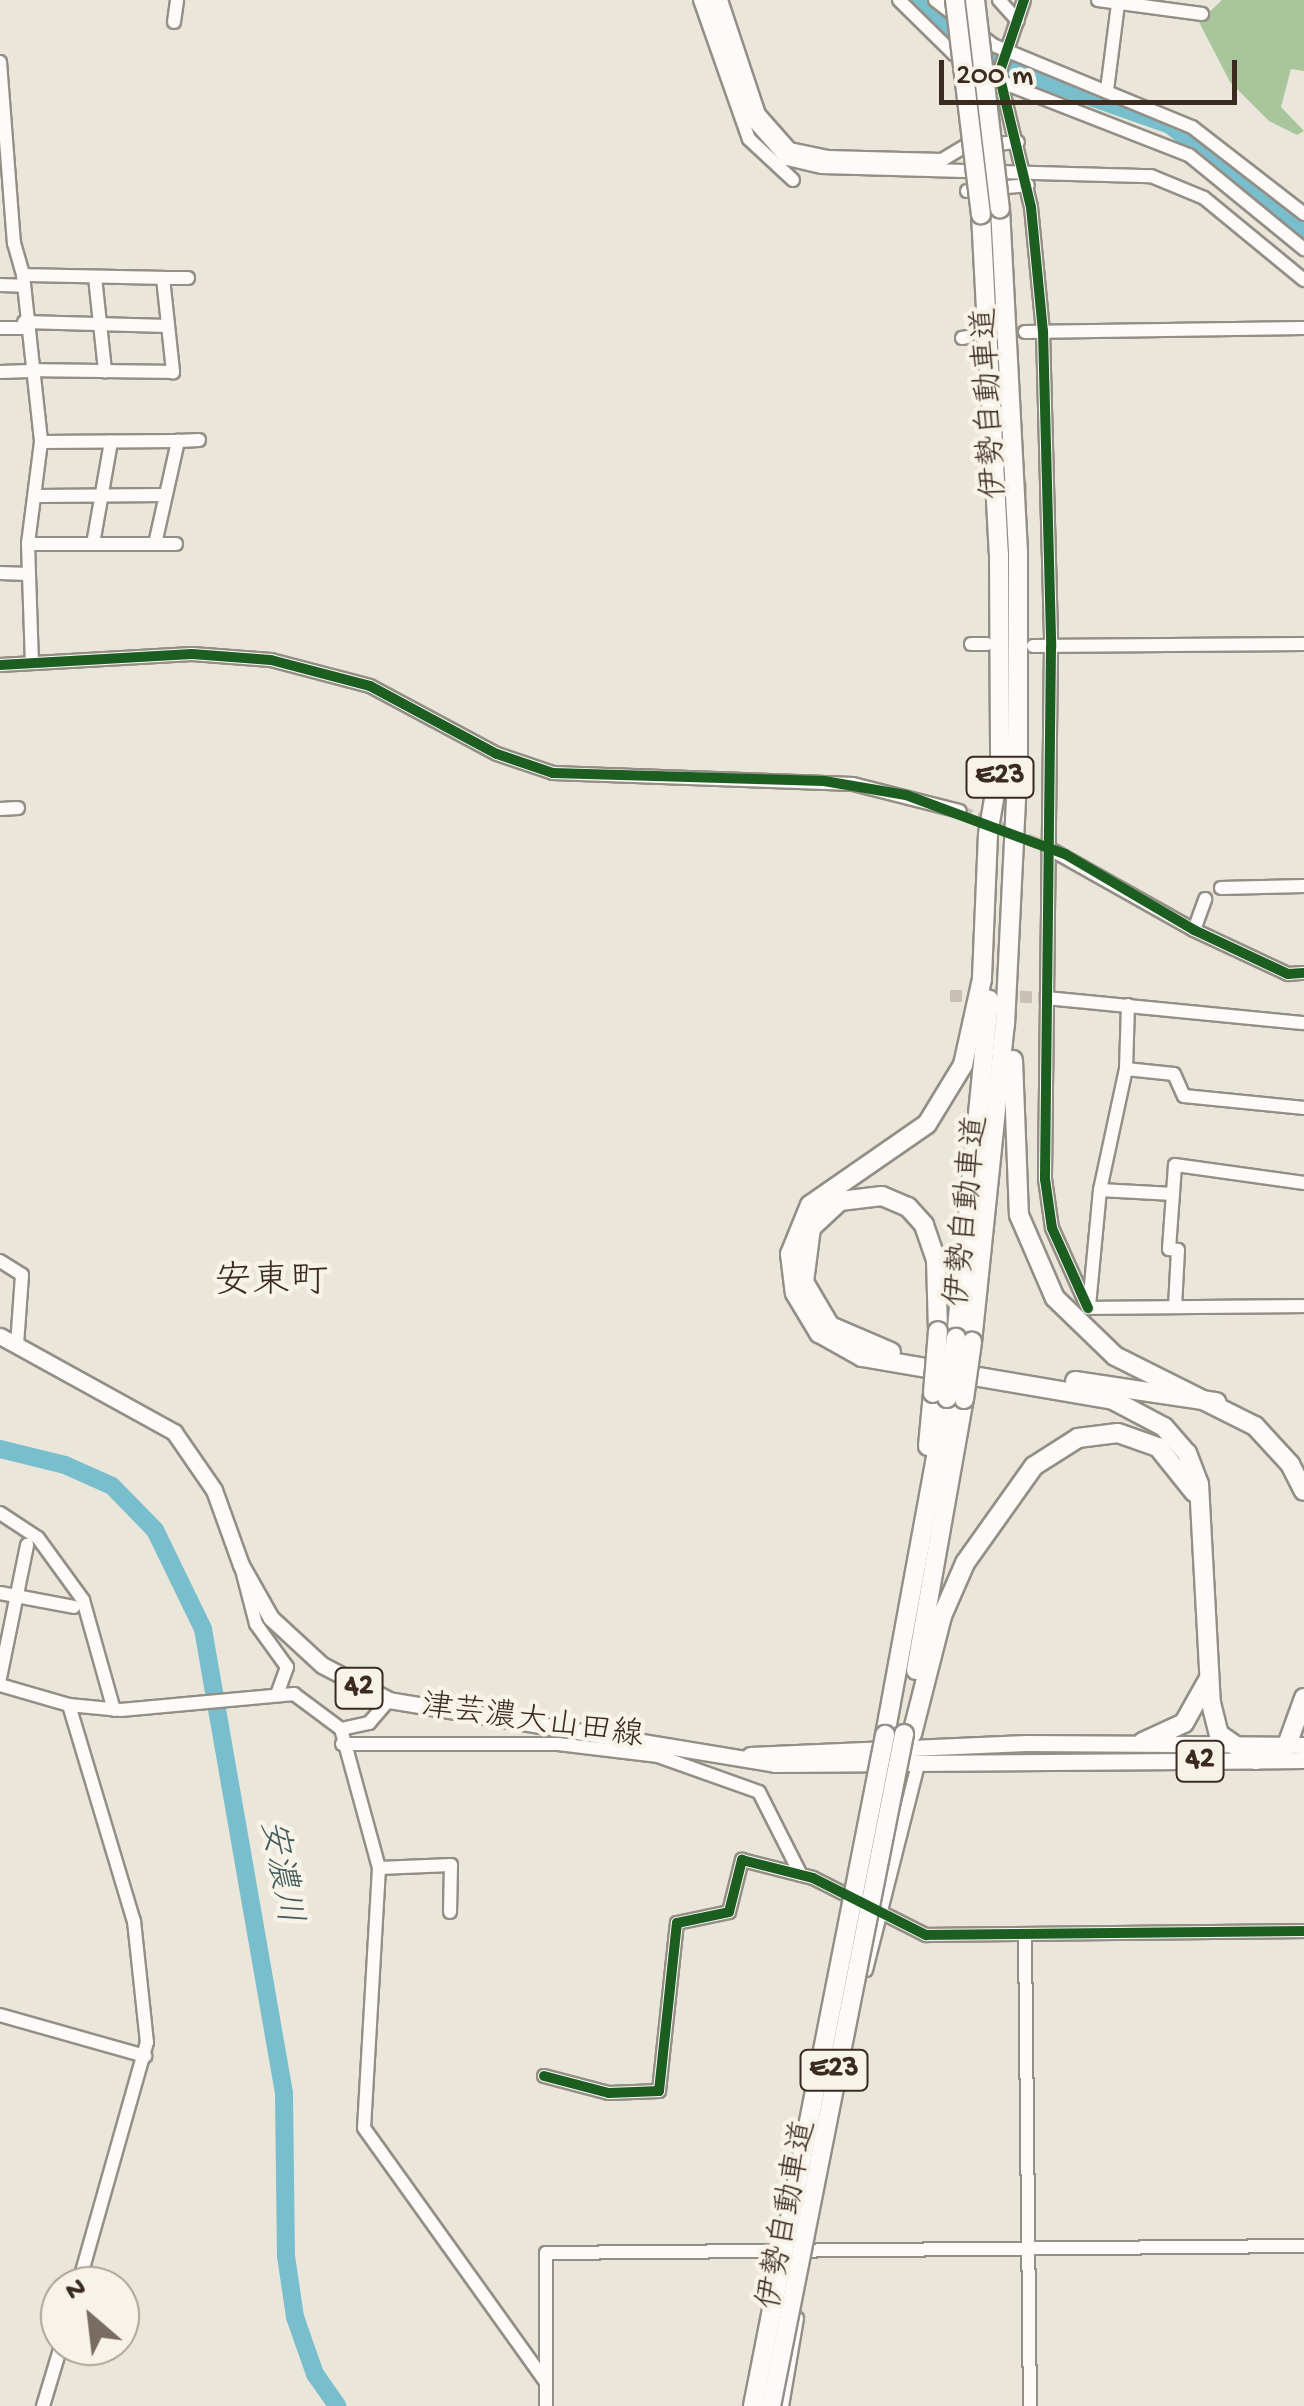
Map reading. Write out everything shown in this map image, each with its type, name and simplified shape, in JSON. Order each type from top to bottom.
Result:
[{"type":"highway","name":"伊勢自動車道","points":[[770,2406],[900,1734],[1012,895],[1018,552],[1000,210],[975,0]]},
{"type":"highway","name":"伊勢自動車道","points":[[944,2],[980,214],[999,535],[1000,758],[986,1041],[955,1337]]},
{"type":"highway","points":[[1000,758],[988,834],[982,979],[963,1066],[927,1124],[810,1205],[792,1242],[791,1281],[819,1334],[862,1357],[1093,1396],[1146,1414],[1186,1453],[1203,1510],[1213,1719],[1229,1745],[1256,1760],[1296,1745],[1304,1698]]},
{"type":"highway","points":[[1012,895],[1011,1145],[1030,1252],[1054,1298],[1092,1338],[1140,1370],[1216,1402],[1269,1438],[1304,1491]]},
{"type":"highway","points":[[948,1396],[955,1337],[936,1259],[917,1216],[899,1202],[871,1194],[840,1200],[822,1212],[804,1248],[804,1282],[822,1318],[858,1343],[1216,1402]]},
{"type":"highway","name":"伊勢自動車道","points":[[754,2406],[900,1734],[916,1571],[948,1396]]},
{"type":"highway","points":[[900,1734],[965,1563],[1008,1494],[1048,1453],[1090,1435],[1136,1437],[1170,1457],[1203,1510]]},
{"type":"highway","points":[[1143,1742],[1184,1723],[1209,1676]]},
{"type":"main road","name":"津芸濃大山田線","points":[[0,1336],[174,1432],[214,1490],[241,1564],[262,1606],[294,1643],[338,1676],[389,1700],[559,1736],[750,1755],[774,1764],[1304,1760]]},
{"type":"main road","name":"津芸濃大山田線","points":[[750,1755],[772,1749],[1143,1742],[1296,1745]]},
{"type":"street","points":[[174,22],[176,0]]},
{"type":"street","points":[[700,0],[749,139],[793,180]]},
{"type":"street","points":[[710,0],[755,128],[787,159],[822,167],[1131,173],[1169,181],[1204,198],[1304,280]]},
{"type":"street","points":[[721,0],[759,114],[790,149],[827,157],[942,160],[964,147],[1018,142]]},
{"type":"street","points":[[899,0],[954,54],[999,77],[1189,155],[1304,249]]},
{"type":"street","points":[[1000,0],[1018,20]]},
{"type":"street","points":[[1024,0],[999,77],[1028,186],[1042,331],[1049,488],[1047,1200],[1062,1258],[1088,1308]]},
{"type":"street","points":[[1098,0],[1169,6],[1202,14]]},
{"type":"street","points":[[944,2],[1008,54],[1107,90],[1192,127],[1304,214]]},
{"type":"street","points":[[1107,90],[1118,4]]},
{"type":"street","points":[[0,62],[14,243],[24,280],[24,325],[41,442],[38,496],[28,544],[32,663]]},
{"type":"street","points":[[967,191],[1028,186]]},
{"type":"street","points":[[95,277],[105,370]]},
{"type":"street","points":[[0,285],[95,277],[188,278]]},
{"type":"street","points":[[0,372],[173,372],[163,278]]},
{"type":"street","points":[[0,328],[168,326]]},
{"type":"street","points":[[1025,332],[1304,328]]},
{"type":"street","points":[[41,442],[199,440]]},
{"type":"street","points":[[156,544],[178,441]]},
{"type":"street","points":[[93,544],[111,442]]},
{"type":"street","points":[[1030,488],[1049,488]]},
{"type":"street","points":[[38,496],[165,494]]},
{"type":"street","points":[[28,544],[176,544]]},
{"type":"street","points":[[0,572],[28,574]]},
{"type":"street","points":[[971,644],[987,644]]},
{"type":"street","points":[[1033,646],[1304,644]]},
{"type":"street","points":[[0,666],[192,654],[270,660],[370,686],[497,754],[553,773],[824,781],[960,811]]},
{"type":"street","points":[[0,809],[18,808]]},
{"type":"street","points":[[1048,848],[1194,930],[1288,974],[1304,974]]},
{"type":"street","points":[[1221,888],[1304,886]]},
{"type":"street","points":[[1194,930],[1205,899]]},
{"type":"street","points":[[1047,998],[1304,1023]]},
{"type":"street","points":[[1088,1308],[1100,1190],[1126,1070],[1128,1005]]},
{"type":"street","points":[[1126,1070],[1174,1074],[1184,1096],[1304,1108]]},
{"type":"street","points":[[1175,1307],[1178,1250],[1168,1249],[1175,1164],[1304,1183]]},
{"type":"street","points":[[1100,1190],[1173,1194]]},
{"type":"street","points":[[0,1261],[22,1275],[17,1344]]},
{"type":"street","points":[[1088,1308],[1304,1306]]},
{"type":"street","points":[[0,1513],[38,1538],[83,1600],[117,1710]]},
{"type":"street","points":[[27,1544],[0,1681],[69,1705],[117,1710],[278,1692],[303,1698],[338,1728],[380,1868],[364,2128],[546,2384]]},
{"type":"street","points":[[241,1564],[256,1624],[288,1667],[278,1692]]},
{"type":"street","points":[[0,1593],[74,1606]]},
{"type":"street","points":[[338,1728],[369,1722],[389,1700]]},
{"type":"street","points":[[69,1705],[134,1921],[145,2056],[84,2266]]},
{"type":"street","points":[[342,1744],[559,1736],[658,1756],[750,1787]]},
{"type":"street","points":[[750,1755],[750,1787],[802,1875]]},
{"type":"street","points":[[782,2406],[808,2251],[868,1960],[885,1912],[918,1764]]},
{"type":"street","points":[[544,2076],[609,2093],[658,2091],[677,1924],[729,1912],[742,1860],[802,1875],[926,1935],[1304,1931]]},
{"type":"street","points":[[380,1868],[450,1865],[450,1912]]},
{"type":"street","points":[[1025,1934],[1030,2406]]},
{"type":"street","points":[[0,2015],[145,2056]]},
{"type":"street","points":[[546,2406],[546,2253],[1304,2246]]},
{"type":"street","points":[[43,2406],[54,2366]]},
{"type":"green space","points":[[1222,0],[1304,0],[1304,71],[1291,69],[1281,107],[1304,131],[1297,135],[1269,121],[1230,82],[1199,22]]},
{"type":"waterway","points":[[918,0],[944,29],[1013,70],[1170,125],[1304,230]]},
{"type":"waterway","name":"安濃川","points":[[0,1449],[65,1465],[112,1486],[155,1530],[203,1629],[284,2094],[286,2256],[295,2317],[315,2374],[337,2406]]},
{"type":"tunnel","points":[[979,489],[1030,489]]},
{"type":"tunnel","points":[[960,811],[1048,848]]},
{"type":"tunnel","points":[[950,996],[982,996]]},
{"type":"tunnel","points":[[1002,996],[1047,998]]},
{"type":"cycle path","points":[[1024,0],[999,74],[1031,207],[1043,331],[1051,647],[1045,1179],[1052,1228],[1088,1308]]},
{"type":"cycle path","points":[[0,665],[192,654],[271,660],[370,686],[497,754],[553,773],[824,781],[906,795],[1065,854],[1194,930],[1288,974],[1304,973]]},
{"type":"cycle path","points":[[544,2076],[609,2093],[659,2091],[677,1923],[729,1912],[742,1860],[813,1878],[926,1935],[1304,1931]]},
{"type":"district","name":"安東町","points":[[271,1285]]}]
